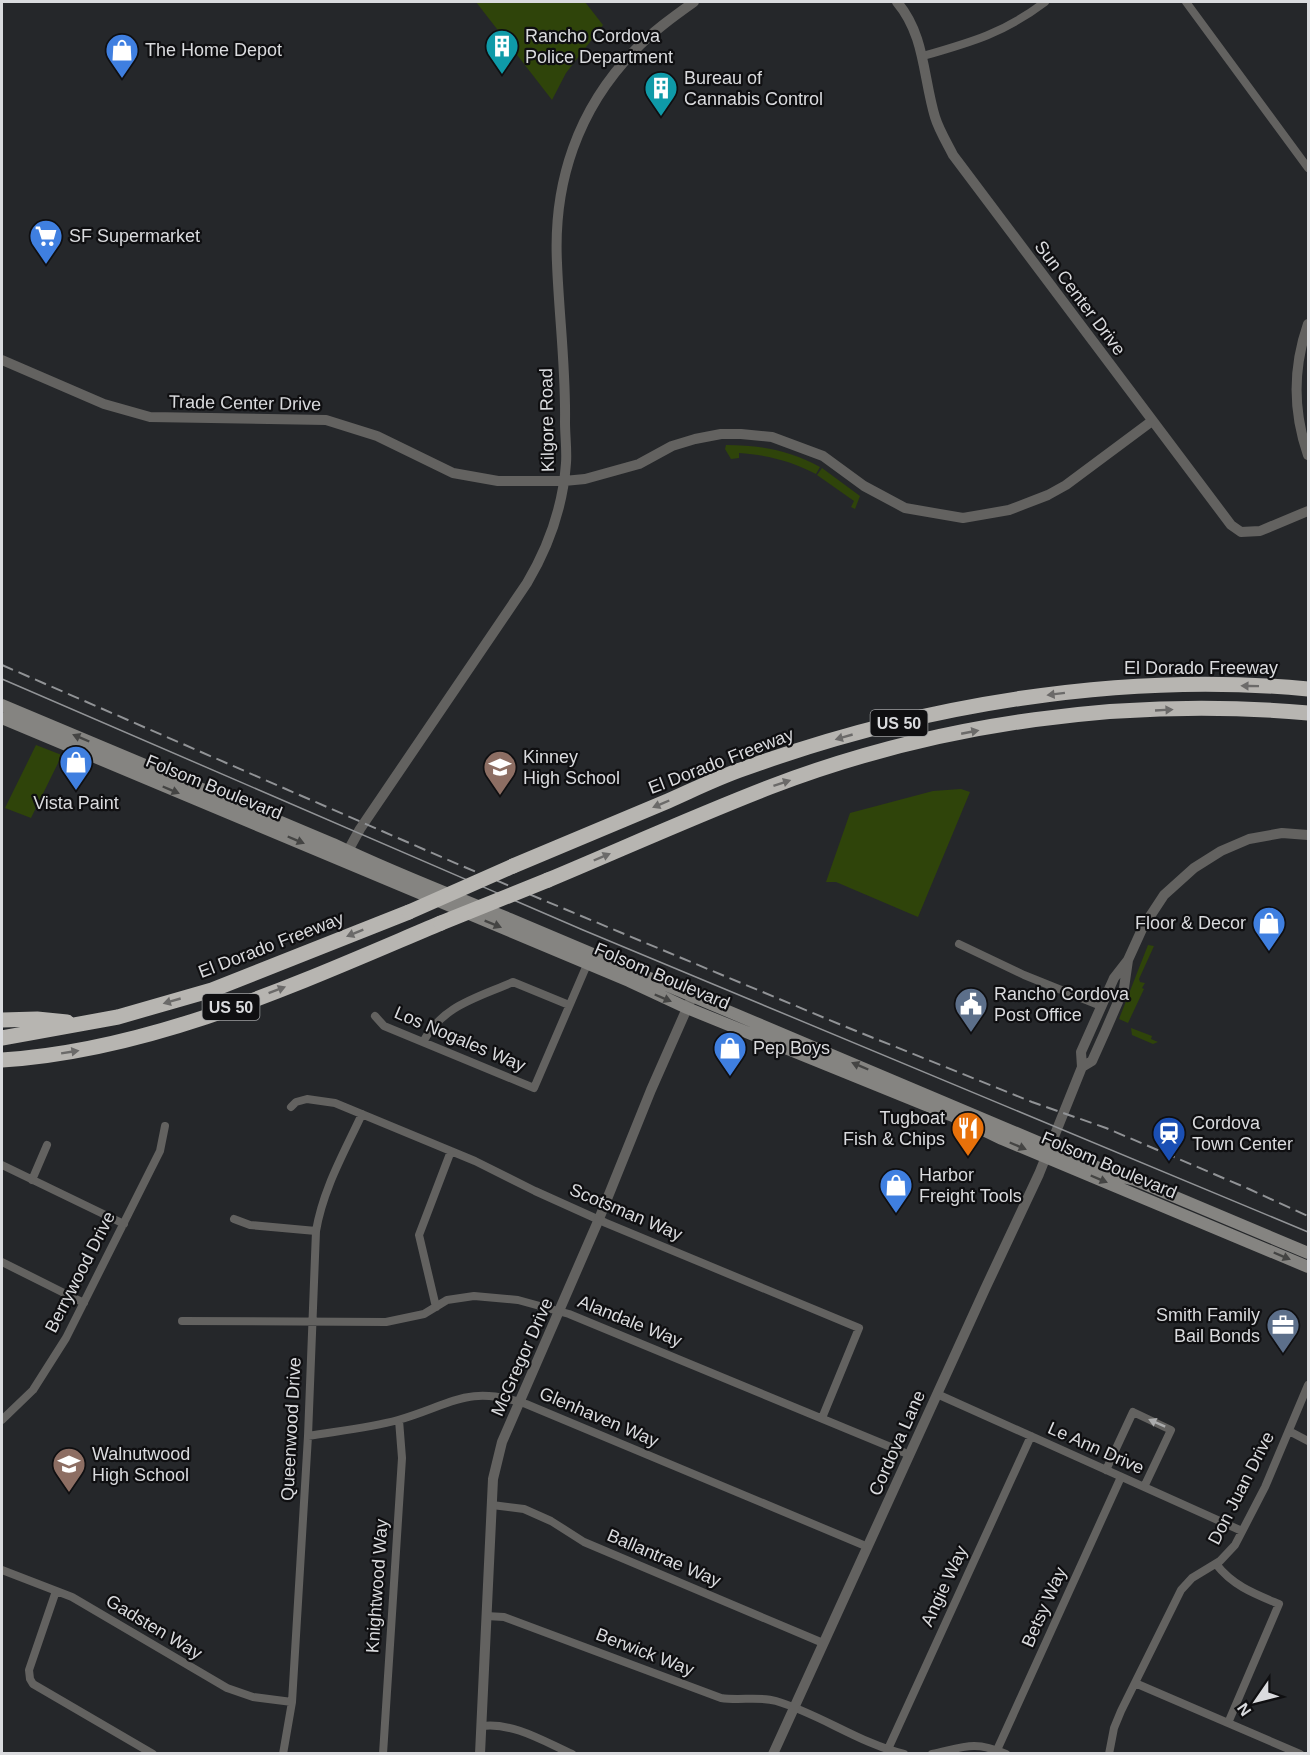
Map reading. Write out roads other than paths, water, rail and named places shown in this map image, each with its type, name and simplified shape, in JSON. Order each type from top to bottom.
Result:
[{"type":"highway","name":"El Dorado Freeway","points":[[2,1038],[88,1024],[212,990],[409,912],[743,769],[843,738],[929,715],[1017,698],[1106,688],[1195,684],[1308,689]]},
{"type":"highway","name":"US 50","points":[[5,1061],[85,1050],[167,1028],[247,1002],[770,787],[852,760],[935,738],[1020,722],[1106,713],[1192,709],[1308,713]]},
{"type":"highway","points":[[2,1020],[37,1019],[88,1024]]},
{"type":"main road","name":"Folsom Boulevard","points":[[2,705],[150,768],[345,856]]},
{"type":"main road","points":[[2,718],[101,761],[108,758],[118,764],[138,769],[150,768]]},
{"type":"main road","name":"Folsom Boulevard","points":[[118,764],[345,856],[589,959],[875,1086],[1308,1253]]},
{"type":"main road","name":"Folsom Boulevard","points":[[690,1002],[920,1091],[1189,1218],[1308,1267]]},
{"type":"main road","points":[[875,1086],[882,1082],[910,1093],[920,1091]]},
{"type":"main road","points":[[1189,1218],[1204,1215],[1266,1242],[1274,1238]]},
{"type":"street","name":"Kilgore Road","points":[[345,856],[535,570],[558,514],[566,461],[566,408],[556,247],[563,180],[574,143],[608,82],[635,50],[694,2]]},
{"type":"street","name":"Sun Center Drive","points":[[897,2],[914,29],[923,57],[935,116],[953,155],[1230,525],[1241,532],[1260,531],[1308,511]]},
{"type":"street","points":[[923,57],[993,34],[1023,18],[1045,2]]},
{"type":"street","points":[[1186,2],[1308,168]]},
{"type":"street","points":[[1308,324],[1299,354],[1296,383],[1300,421],[1308,455]]},
{"type":"street","name":"Trade Center Drive","points":[[2,360],[104,404],[150,417],[326,420],[377,436],[453,474],[498,481],[564,481],[598,476],[639,465],[672,446],[721,434],[772,437],[823,456],[864,486],[905,508],[946,516],[971,517],[1009,510],[1048,495],[1066,485],[1152,421]]},
{"type":"street","points":[[1087,1064],[1081,1052],[1101,1006],[1114,978],[1128,960],[1143,927],[1164,894],[1194,868],[1221,851],[1249,839],[1282,833],[1308,835]]},
{"type":"street","points":[[959,944],[1024,975],[1101,1006],[1110,1002],[1121,980],[1128,976]]},
{"type":"street","name":"Los Nogales Way","points":[[375,1016],[384,1026],[534,1088],[589,959]]},
{"type":"street","points":[[1087,1064],[1128,976],[1128,960]]},
{"type":"street","points":[[423,1042],[429,1030],[444,1014],[513,982],[569,1005]]},
{"type":"street","name":"McGregor Drive","points":[[480,1754],[496,1462],[502,1442],[560,1311],[690,1002]]},
{"type":"street","name":"Cordova Lane","points":[[773,1754],[1087,1064]]},
{"type":"street","name":"Scotsman Way","points":[[291,1107],[301,1100],[335,1103],[452,1151],[599,1219],[859,1328],[822,1418]]},
{"type":"street","name":"Queenwood Drive","points":[[283,1754],[292,1702],[308,1436],[316,1231],[320,1208],[330,1181],[362,1114]]},
{"type":"street","name":"Berrywood Drive","points":[[2,1420],[33,1390],[66,1338],[160,1151],[165,1126]]},
{"type":"street","points":[[32,1180],[47,1145]]},
{"type":"street","points":[[436,1308],[419,1235],[452,1151]]},
{"type":"street","points":[[2,1165],[124,1224]]},
{"type":"street","points":[[234,1219],[250,1225],[316,1231]]},
{"type":"street","points":[[2,1262],[84,1303]]},
{"type":"street","name":"Alandale Way","points":[[182,1321],[386,1322],[424,1314],[447,1300],[483,1297],[518,1300],[560,1311],[910,1455]]},
{"type":"street","name":"Don Juan Drive","points":[[1109,1754],[1114,1728],[1181,1590],[1192,1578],[1228,1554],[1264,1487],[1308,1384]]},
{"type":"street","name":"Le Ann Drive","points":[[937,1394],[1242,1531]]},
{"type":"street","name":"Glenhaven Way","points":[[308,1436],[399,1420],[442,1403],[470,1396],[494,1396],[521,1402],[868,1547]]},
{"type":"street","points":[[1106,1470],[1133,1412],[1171,1430],[1144,1487]]},
{"type":"street","name":"Knightwood Way","points":[[383,1754],[402,1458],[399,1420]]},
{"type":"street","points":[[1289,1431],[1308,1441]]},
{"type":"street","name":"Angie Way","points":[[888,1749],[1031,1436]]},
{"type":"street","name":"Betsy Way","points":[[1001,1752],[1121,1477]]},
{"type":"street","name":"Ballantrae Way","points":[[492,1505],[524,1509],[551,1521],[584,1542],[823,1643]]},
{"type":"street","points":[[1216,1564],[1227,1578],[1237,1585],[1279,1604],[1228,1723]]},
{"type":"street","name":"Gadsten Way","points":[[2,1570],[72,1597],[227,1688],[253,1697],[292,1702]]},
{"type":"street","points":[[56,1591],[29,1670],[30,1679],[33,1684],[153,1754]]},
{"type":"street","name":"Berwick Way","points":[[486,1616],[504,1617],[721,1698],[768,1699],[904,1754]]},
{"type":"street","points":[[1135,1683],[1300,1754]]},
{"type":"street","points":[[482,1726],[495,1724],[516,1730],[572,1754]]},
{"type":"street","points":[[932,1754],[974,1744],[1001,1752]]},
{"type":"tram line","points":[[2,679],[583,930],[1308,1232]]},
{"type":"railway","points":[[2,665],[462,866],[839,1024],[1032,1102],[1106,1128],[1308,1216]]},
{"type":"place","name":"Rancho Cordova Police Department","points":[[502,75]]},
{"type":"place","name":"The Home Depot","points":[[122,79]]},
{"type":"place","name":"Bureau of Cannabis Control","points":[[661,117]]},
{"type":"place","name":"SF Supermarket","points":[[46,265]]},
{"type":"place","name":"Vista Paint","points":[[76,791]]},
{"type":"place","name":"Kinney High School","points":[[500,796]]},
{"type":"place","name":"Floor & Decor","points":[[1269,952]]},
{"type":"place","name":"Rancho Cordova Post Office","points":[[971,1033]]},
{"type":"place","name":"Pep Boys","points":[[730,1077]]},
{"type":"place","name":"Tugboat Fish & Chips","points":[[968,1157]]},
{"type":"place","name":"Cordova Town Center","points":[[1169,1162]]},
{"type":"place","name":"Harbor Freight Tools","points":[[896,1214]]},
{"type":"place","name":"Smith Family Bail Bonds","points":[[1283,1354]]},
{"type":"place","name":"Walnutwood High School","points":[[69,1493]]}]
